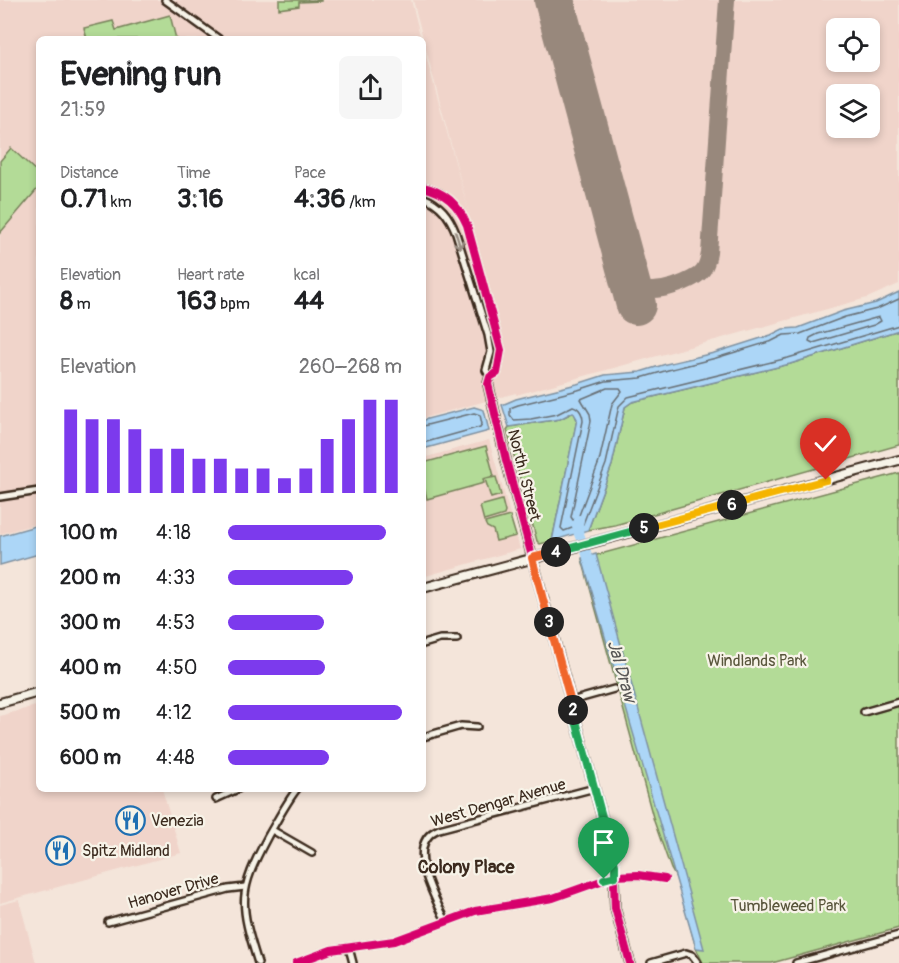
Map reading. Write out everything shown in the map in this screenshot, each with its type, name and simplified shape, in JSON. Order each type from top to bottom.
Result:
[{"type":"street","points":[[165,0],[215,36]]},
{"type":"street","points":[[426,188],[434,189],[447,197],[460,209],[467,225],[501,350],[497,373],[490,377],[486,370],[491,352],[488,335],[450,217],[437,204],[426,198]]},
{"type":"street","points":[[470,275],[480,273]]},
{"type":"street","name":"North I Street","points":[[490,377],[488,384],[506,460],[615,865],[615,908],[630,963]]},
{"type":"street","points":[[426,587],[899,460]]},
{"type":"street","points":[[0,497],[36,491]]},
{"type":"street","points":[[426,643],[440,639],[457,639]]},
{"type":"street","points":[[571,701],[614,689]]},
{"type":"street","points":[[0,702],[36,693]]},
{"type":"street","points":[[864,712],[899,702]]},
{"type":"street","points":[[426,736],[460,726],[477,727]]},
{"type":"street","name":"West Dengar Avenue","points":[[446,921],[432,894],[423,861],[423,844],[429,835],[439,829],[595,788]]},
{"type":"street","points":[[216,798],[231,792]]},
{"type":"street","points":[[258,963],[245,918],[245,887],[252,865],[293,792]]},
{"type":"street","points":[[272,830],[312,853]]},
{"type":"street","points":[[296,963],[325,952],[394,941],[446,921],[486,909],[553,898],[615,876],[638,875],[665,879]]},
{"type":"street","name":"Hanover Drive","points":[[108,922],[228,889],[245,887]]},
{"type":"street","points":[[796,963],[899,935]]},
{"type":"street","points":[[349,948],[353,963]]},
{"type":"street","points":[[651,963],[689,953],[698,963]]},
{"type":"shaded area","points":[[0,0],[411,0],[420,36],[36,36],[36,524],[0,534]]},
{"type":"shaded area","points":[[413,0],[899,0],[899,284],[867,298],[516,395],[516,393],[426,417],[426,56],[471,220],[426,49],[426,36],[422,36]]},
{"type":"shaded area","points":[[489,440],[520,549],[426,576],[426,457]]},
{"type":"shaded area","points":[[36,706],[36,792],[163,792],[181,853],[0,903],[0,716]]},
{"type":"shaded area","points":[[19,900],[36,963],[0,963],[0,905]]},
{"type":"green space","points":[[279,0],[321,1],[299,2],[299,6],[279,9]]},
{"type":"green space","points":[[170,15],[175,36],[86,36],[84,28],[113,21],[116,30]]},
{"type":"green space","points":[[11,148],[36,171],[36,191],[0,233],[0,161]]},
{"type":"green space","points":[[899,330],[899,445],[615,525],[588,530],[612,465],[625,407],[632,402],[790,364]]},
{"type":"green space","points":[[574,412],[577,420],[552,541],[540,544],[537,541],[507,430],[509,427],[560,419]]},
{"type":"green space","points":[[486,446],[494,476],[483,479],[484,483],[427,499],[426,462]]},
{"type":"green space","name":"Windlands Park","points":[[899,473],[899,928],[772,963],[703,963],[696,948],[678,881],[671,869],[654,821],[582,559]]},
{"type":"green space","points":[[496,477],[501,495],[491,498],[485,479]]},
{"type":"green space","points":[[502,500],[504,515],[484,521],[480,506]]},
{"type":"green space","points":[[510,516],[516,536],[496,541],[493,530],[485,523]]},
{"type":"water","points":[[899,292],[899,330],[790,364],[632,402],[625,407],[612,465],[588,530],[552,541],[577,419],[573,412],[560,419],[509,427],[502,405],[516,399],[605,375],[640,372],[714,353],[783,329],[798,328],[843,311],[876,303]]},
{"type":"water","points":[[474,407],[484,410],[489,431],[426,448],[426,419]]},
{"type":"water","points":[[36,526],[36,555],[0,565],[0,536]]},
{"type":"water","points":[[596,554],[704,949],[696,948],[582,558]]},
{"type":"waterway","name":"Jal Draw","points":[[579,520],[577,529],[593,570]]},
{"type":"taxiway","points":[[626,270],[639,286],[648,290],[656,290],[692,279],[703,270],[706,264],[709,253],[727,0]]},
{"type":"runway","points":[[554,0],[636,305]]},
{"type":"cycle path","points":[[426,188],[450,200],[467,225],[501,350],[497,373],[490,377],[488,384],[506,460],[613,858],[615,908],[630,963]]},
{"type":"cycle path","points":[[296,963],[331,950],[394,941],[475,911],[553,898],[615,876],[638,875],[665,879]]},
{"type":"place","name":"Venezia","points":[[130,820]]},
{"type":"place","name":"Spitz Midland","points":[[61,850]]},
{"type":"district","name":"Colony Place","points":[[466,867]]},
{"type":"route","points":[[604,879],[615,876],[615,865],[532,558],[826,480]]},
{"type":"park label","name":"Tumbleweed Park","points":[[788,905]]}]
